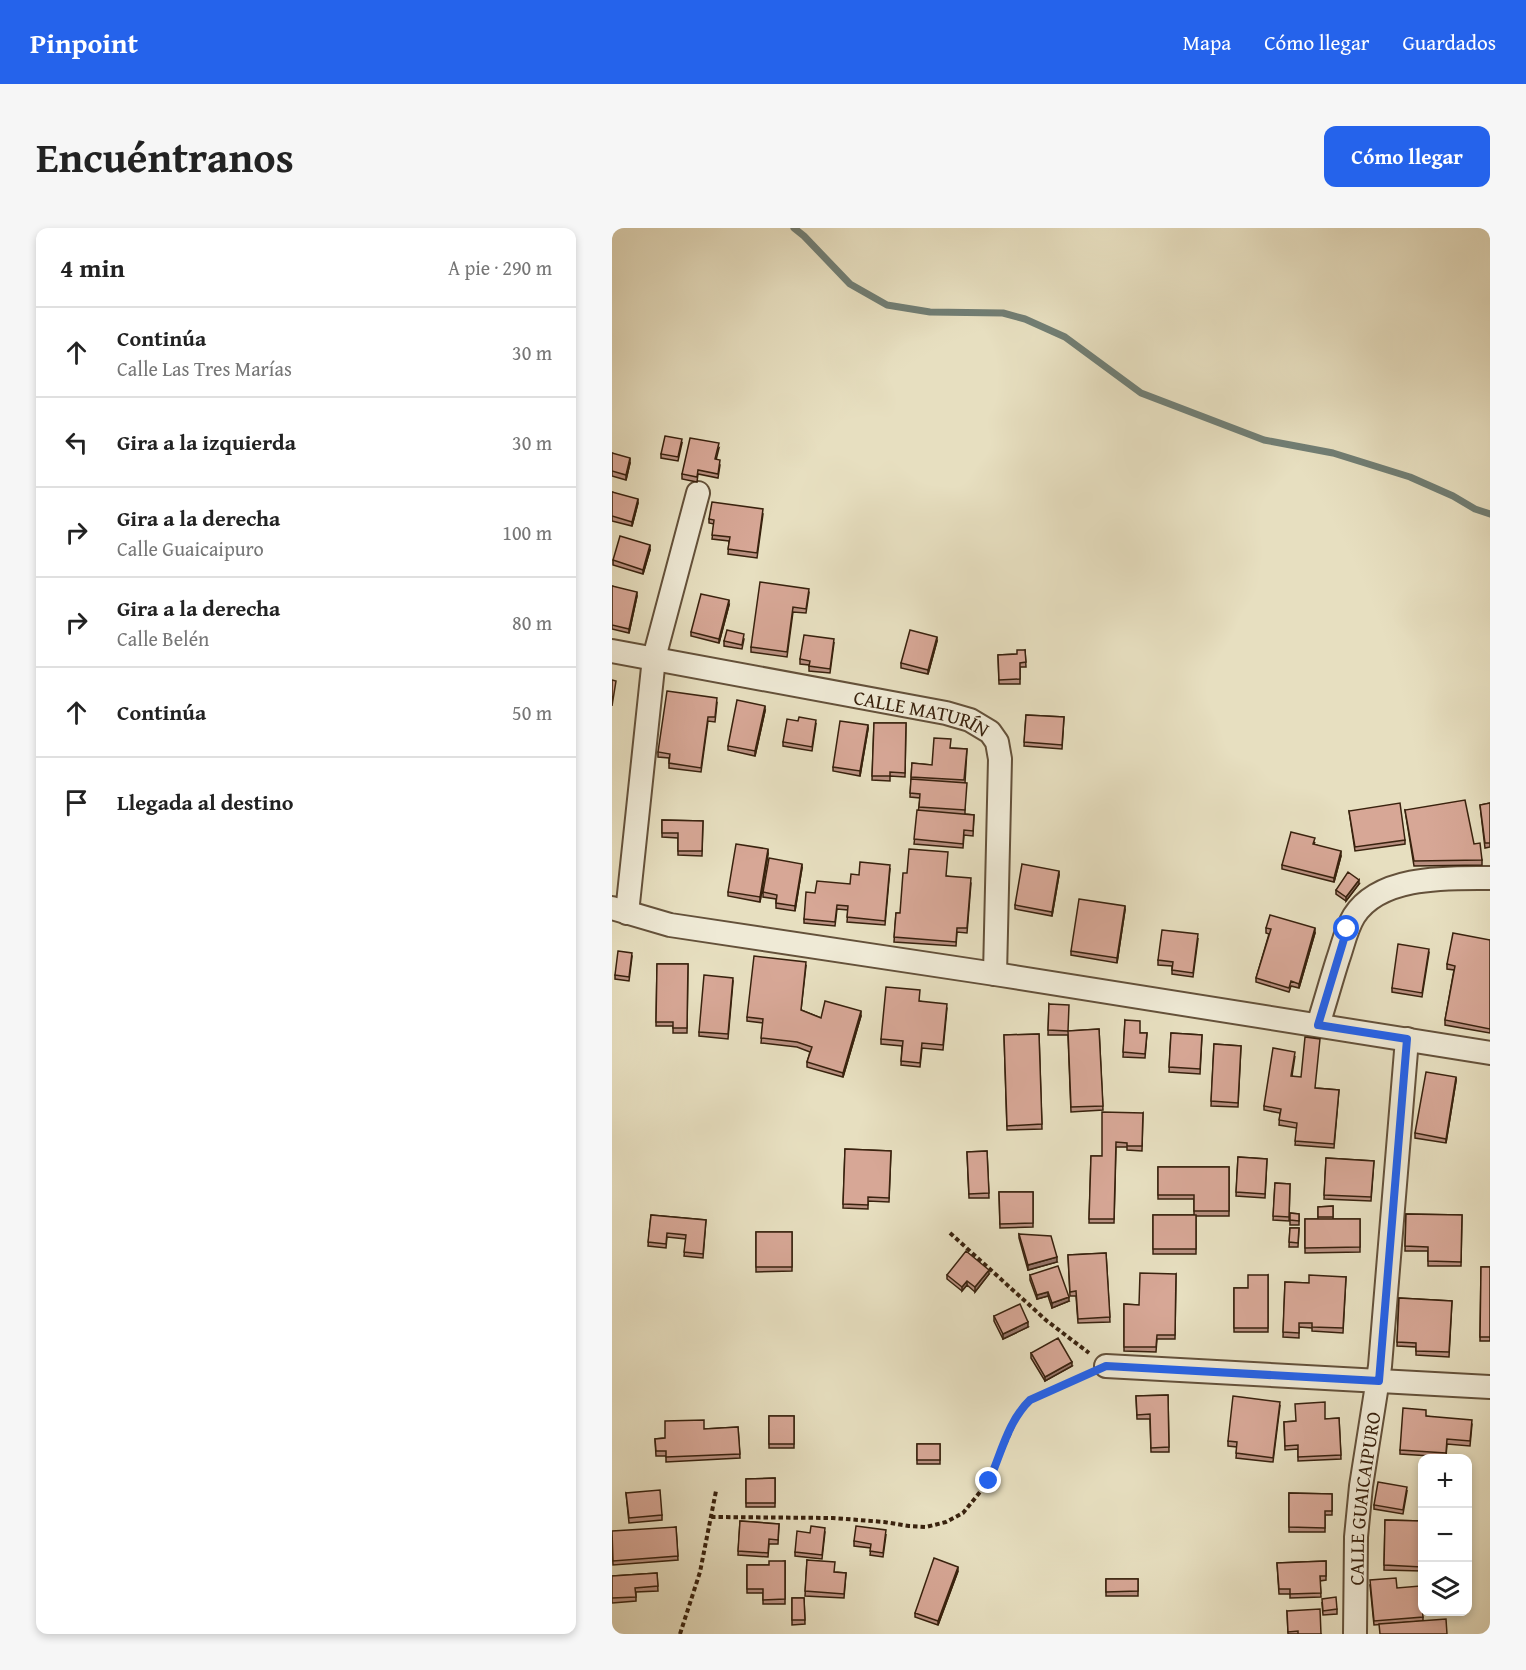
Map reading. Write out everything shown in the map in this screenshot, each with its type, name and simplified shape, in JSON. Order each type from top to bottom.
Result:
[{"type":"street","points":[[698,494],[654,658],[620,911],[670,926],[996,974],[1490,1053]]},
{"type":"street","name":"CALLE MATURÍN","points":[[612,651],[919,707],[970,720],[990,732],[997,742],[1000,759],[996,974]]},
{"type":"street","points":[[1318,1025],[1347,929],[1355,914],[1364,905],[1385,892],[1419,880],[1490,878]]},
{"type":"street","name":"CALLE GUAICAIPURO","points":[[1355,1634],[1356,1537],[1360,1486],[1379,1381],[1407,1039]]},
{"type":"street","points":[[1106,1366],[1490,1387]]},
{"type":"path","points":[[711,1517],[833,1518],[926,1527],[946,1522],[963,1513],[989,1481],[1021,1408],[1030,1400],[1106,1366],[1047,1321],[950,1233]]},
{"type":"path","points":[[680,1634],[700,1572],[716,1491]]},
{"type":"building","points":[[665,436],[682,439],[678,457],[661,454]]},
{"type":"building","points":[[690,438],[719,443],[715,459],[720,460],[718,474],[698,470],[697,477],[682,474]]},
{"type":"building","points":[[612,453],[630,458],[626,475],[612,471]]},
{"type":"building","points":[[612,492],[638,499],[632,522],[612,516]]},
{"type":"building","points":[[712,502],[763,509],[757,553],[728,549],[730,537],[712,535],[714,520],[709,519]]},
{"type":"building","points":[[620,536],[650,545],[643,570],[613,560]]},
{"type":"building","points":[[760,582],[809,589],[806,609],[793,607],[787,652],[751,647]]},
{"type":"building","points":[[612,586],[637,592],[629,629],[612,625]]},
{"type":"building","points":[[701,594],[729,600],[719,639],[691,632]]},
{"type":"building","points":[[727,630],[744,634],[742,645],[724,641]]},
{"type":"building","points":[[910,630],[937,637],[928,670],[901,663]]},
{"type":"building","points":[[804,635],[834,639],[830,669],[809,666],[810,661],[800,659]]},
{"type":"building","points":[[1017,650],[1025,650],[1026,662],[1020,663],[1020,679],[999,680],[998,655],[1017,654]]},
{"type":"building","points":[[612,680],[616,681],[612,706]]},
{"type":"building","points":[[667,691],[717,698],[715,717],[708,717],[701,768],[669,763],[670,754],[658,752]]},
{"type":"building","points":[[737,700],[765,706],[755,751],[728,746]]},
{"type":"building","points":[[1026,715],[1064,717],[1062,745],[1024,742]]},
{"type":"building","points":[[799,717],[816,720],[812,747],[783,742],[787,719],[798,721]]},
{"type":"building","points":[[840,721],[868,725],[860,771],[833,767]]},
{"type":"building","points":[[874,723],[906,723],[905,773],[890,772],[890,776],[872,776]]},
{"type":"building","points":[[934,738],[951,739],[950,748],[967,749],[964,780],[911,777],[912,763],[932,765]]},
{"type":"building","points":[[911,779],[967,783],[965,810],[919,807],[920,794],[910,793]]},
{"type":"building","points":[[1465,800],[1474,844],[1480,843],[1482,860],[1414,861],[1405,810]]},
{"type":"building","points":[[1400,803],[1405,840],[1355,847],[1349,811]]},
{"type":"building","points":[[1490,803],[1490,843],[1485,843],[1480,805]]},
{"type":"building","points":[[917,810],[974,815],[973,831],[964,830],[963,844],[914,839]]},
{"type":"building","points":[[662,820],[703,821],[702,851],[678,851],[678,833],[662,833]]},
{"type":"building","points":[[1291,832],[1315,838],[1313,844],[1341,851],[1334,878],[1282,865]]},
{"type":"building","points":[[736,844],[768,849],[760,897],[728,892]]},
{"type":"building","points":[[909,849],[948,852],[946,876],[971,878],[967,928],[957,928],[956,942],[894,937],[896,913],[900,913],[903,873],[907,873]]},
{"type":"building","points":[[769,858],[802,864],[795,906],[776,903],[777,895],[763,892]]},
{"type":"building","points":[[860,862],[890,865],[885,921],[847,917],[848,906],[837,905],[835,922],[804,919],[806,892],[815,893],[817,881],[850,884],[851,874],[859,875]]},
{"type":"building","points":[[1022,864],[1059,871],[1052,912],[1015,905]]},
{"type":"building","points":[[1348,872],[1359,880],[1346,897],[1336,890]]},
{"type":"building","points":[[1079,899],[1125,906],[1117,958],[1071,951]]},
{"type":"building","points":[[1270,915],[1315,928],[1299,984],[1291,981],[1289,988],[1256,978],[1271,929],[1266,928]]},
{"type":"building","points":[[1162,930],[1198,934],[1193,973],[1172,970],[1173,962],[1158,960]]},
{"type":"building","points":[[1453,933],[1490,940],[1490,1029],[1445,1020],[1455,966],[1447,964]]},
{"type":"building","points":[[1398,944],[1429,949],[1422,993],[1392,988]]},
{"type":"building","points":[[618,951],[632,953],[629,977],[615,975]]},
{"type":"building","points":[[754,956],[806,962],[801,1010],[821,1018],[825,1001],[861,1011],[843,1073],[807,1062],[812,1047],[797,1042],[761,1038],[763,1019],[747,1017]]},
{"type":"building","points":[[657,964],[688,964],[687,1028],[673,1028],[673,1022],[656,1022]]},
{"type":"building","points":[[704,975],[733,978],[728,1034],[699,1032]]},
{"type":"building","points":[[886,987],[920,990],[919,1001],[947,1004],[943,1045],[922,1043],[920,1063],[901,1061],[903,1041],[881,1039]]},
{"type":"building","points":[[1049,1004],[1069,1005],[1068,1031],[1048,1030]]},
{"type":"building","points":[[1125,1020],[1140,1021],[1140,1033],[1147,1033],[1145,1054],[1123,1052]]},
{"type":"building","points":[[1099,1029],[1103,1106],[1071,1107],[1068,1031]]},
{"type":"building","points":[[1171,1033],[1202,1035],[1200,1069],[1169,1067]]},
{"type":"building","points":[[1039,1034],[1042,1124],[1007,1126],[1004,1035]]},
{"type":"building","points":[[1305,1037],[1320,1039],[1315,1088],[1339,1090],[1334,1144],[1295,1141],[1297,1123],[1279,1120],[1281,1109],[1264,1106],[1273,1048],[1295,1052],[1291,1076],[1301,1077]]},
{"type":"building","points":[[1214,1044],[1241,1046],[1238,1103],[1211,1101]]},
{"type":"building","points":[[1426,1072],[1456,1077],[1446,1139],[1415,1133]]},
{"type":"building","points":[[1102,1112],[1143,1113],[1142,1146],[1127,1146],[1127,1143],[1116,1142],[1114,1219],[1089,1219],[1091,1156],[1102,1156]]},
{"type":"building","points":[[845,1149],[891,1151],[889,1198],[868,1197],[868,1205],[843,1204]]},
{"type":"building","points":[[987,1151],[989,1193],[969,1194],[967,1152]]},
{"type":"building","points":[[1238,1157],[1267,1159],[1265,1194],[1236,1192]]},
{"type":"building","points":[[1326,1158],[1374,1161],[1371,1197],[1324,1195]]},
{"type":"building","points":[[1158,1167],[1229,1167],[1229,1211],[1194,1211],[1194,1195],[1158,1195]]},
{"type":"building","points":[[1275,1183],[1290,1184],[1289,1217],[1273,1216]]},
{"type":"building","points":[[999,1192],[1033,1192],[1033,1223],[1000,1224]]},
{"type":"building","points":[[1333,1206],[1333,1217],[1318,1217],[1318,1207]]},
{"type":"building","points":[[1290,1213],[1299,1214],[1299,1221],[1290,1220]]},
{"type":"building","points":[[1406,1214],[1462,1215],[1461,1262],[1428,1261],[1428,1247],[1405,1246]]},
{"type":"building","points":[[651,1215],[706,1220],[703,1254],[684,1252],[686,1235],[667,1233],[666,1244],[648,1242]]},
{"type":"building","points":[[1153,1215],[1196,1215],[1196,1249],[1153,1249]]},
{"type":"building","points":[[1305,1219],[1360,1219],[1360,1247],[1305,1248]]},
{"type":"building","points":[[1290,1228],[1299,1228],[1298,1243],[1289,1242]]},
{"type":"building","points":[[756,1232],[792,1232],[792,1267],[756,1267]]},
{"type":"building","points":[[1019,1234],[1051,1236],[1057,1257],[1028,1265]]},
{"type":"building","points":[[966,1251],[989,1270],[975,1287],[967,1281],[962,1287],[947,1275]]},
{"type":"building","points":[[1106,1253],[1110,1317],[1078,1319],[1076,1291],[1070,1292],[1068,1255]]},
{"type":"building","points":[[1058,1266],[1069,1297],[1052,1303],[1048,1292],[1037,1295],[1030,1275]]},
{"type":"building","points":[[1481,1267],[1490,1267],[1490,1337],[1480,1337]]},
{"type":"building","points":[[1140,1273],[1176,1274],[1175,1335],[1157,1335],[1156,1347],[1124,1347],[1124,1304],[1139,1305]]},
{"type":"building","points":[[1248,1275],[1268,1275],[1268,1328],[1234,1328],[1234,1288],[1248,1288]]},
{"type":"building","points":[[1309,1275],[1346,1277],[1343,1328],[1312,1327],[1312,1323],[1299,1323],[1299,1333],[1283,1332],[1285,1282],[1309,1283]]},
{"type":"building","points":[[1399,1298],[1452,1301],[1449,1352],[1416,1351],[1416,1343],[1397,1342]]},
{"type":"building","points":[[1020,1304],[1028,1322],[1003,1334],[994,1316]]},
{"type":"building","points":[[1058,1338],[1072,1362],[1045,1377],[1031,1353]]},
{"type":"building","points":[[1168,1395],[1169,1447],[1151,1448],[1150,1414],[1137,1415],[1136,1396]]},
{"type":"building","points":[[1233,1396],[1280,1402],[1273,1458],[1236,1453],[1237,1442],[1228,1441]]},
{"type":"building","points":[[1325,1402],[1325,1419],[1339,1418],[1341,1455],[1298,1457],[1298,1445],[1285,1446],[1284,1422],[1296,1421],[1295,1404]]},
{"type":"building","points":[[1403,1408],[1426,1410],[1426,1416],[1472,1420],[1470,1441],[1447,1439],[1446,1453],[1400,1450]]},
{"type":"building","points":[[769,1416],[794,1416],[794,1444],[769,1444]]},
{"type":"building","points":[[704,1420],[704,1429],[738,1427],[740,1454],[666,1457],[666,1451],[656,1451],[655,1439],[665,1438],[665,1421]]},
{"type":"building","points":[[917,1444],[940,1444],[940,1460],[917,1460]]},
{"type":"building","points":[[775,1478],[775,1503],[746,1503],[746,1479]]},
{"type":"building","points":[[1378,1482],[1407,1487],[1403,1510],[1374,1505]]},
{"type":"building","points":[[660,1490],[662,1515],[629,1518],[626,1493]]},
{"type":"building","points":[[1289,1493],[1332,1494],[1332,1511],[1325,1511],[1325,1528],[1289,1527]]},
{"type":"building","points":[[1385,1520],[1418,1521],[1418,1567],[1384,1565]]},
{"type":"building","points":[[740,1521],[779,1524],[778,1540],[769,1539],[768,1553],[738,1551]]},
{"type":"building","points":[[811,1526],[825,1528],[822,1555],[795,1552],[797,1531],[810,1533]]},
{"type":"building","points":[[856,1526],[886,1530],[883,1553],[870,1551],[871,1544],[854,1541]]},
{"type":"building","points":[[676,1527],[678,1556],[613,1561],[612,1531]]},
{"type":"building","points":[[934,1558],[958,1567],[938,1621],[915,1613]]},
{"type":"building","points":[[807,1560],[835,1562],[834,1572],[846,1573],[844,1594],[805,1591]]},
{"type":"building","points":[[769,1561],[785,1561],[785,1599],[763,1600],[763,1589],[747,1589],[747,1565],[769,1565]]},
{"type":"building","points":[[1326,1561],[1326,1576],[1320,1576],[1321,1593],[1290,1594],[1290,1589],[1279,1589],[1277,1563]]},
{"type":"building","points":[[657,1573],[658,1586],[635,1588],[636,1597],[612,1598],[612,1576]]},
{"type":"building","points":[[1396,1578],[1397,1588],[1418,1586],[1418,1616],[1423,1617],[1374,1621],[1370,1580]]},
{"type":"building","points":[[1106,1579],[1138,1579],[1138,1591],[1106,1592]]},
{"type":"building","points":[[1336,1597],[1337,1609],[1323,1611],[1322,1599]]},
{"type":"building","points":[[792,1598],[804,1598],[805,1620],[792,1620]]},
{"type":"building","points":[[1320,1609],[1321,1634],[1288,1632],[1287,1611]]},
{"type":"building","points":[[1446,1619],[1447,1634],[1380,1634],[1379,1624]]},
{"type":"waterway","points":[[794,228],[850,284],[887,305],[930,312],[1003,313],[1025,319],[1065,337],[1141,393],[1264,440],[1333,453],[1410,477],[1490,514]]},
{"type":"route","points":[[989,1481],[1021,1408],[1030,1400],[1051,1389],[1106,1366],[1379,1381],[1407,1039],[1318,1025],[1347,929]]}]
